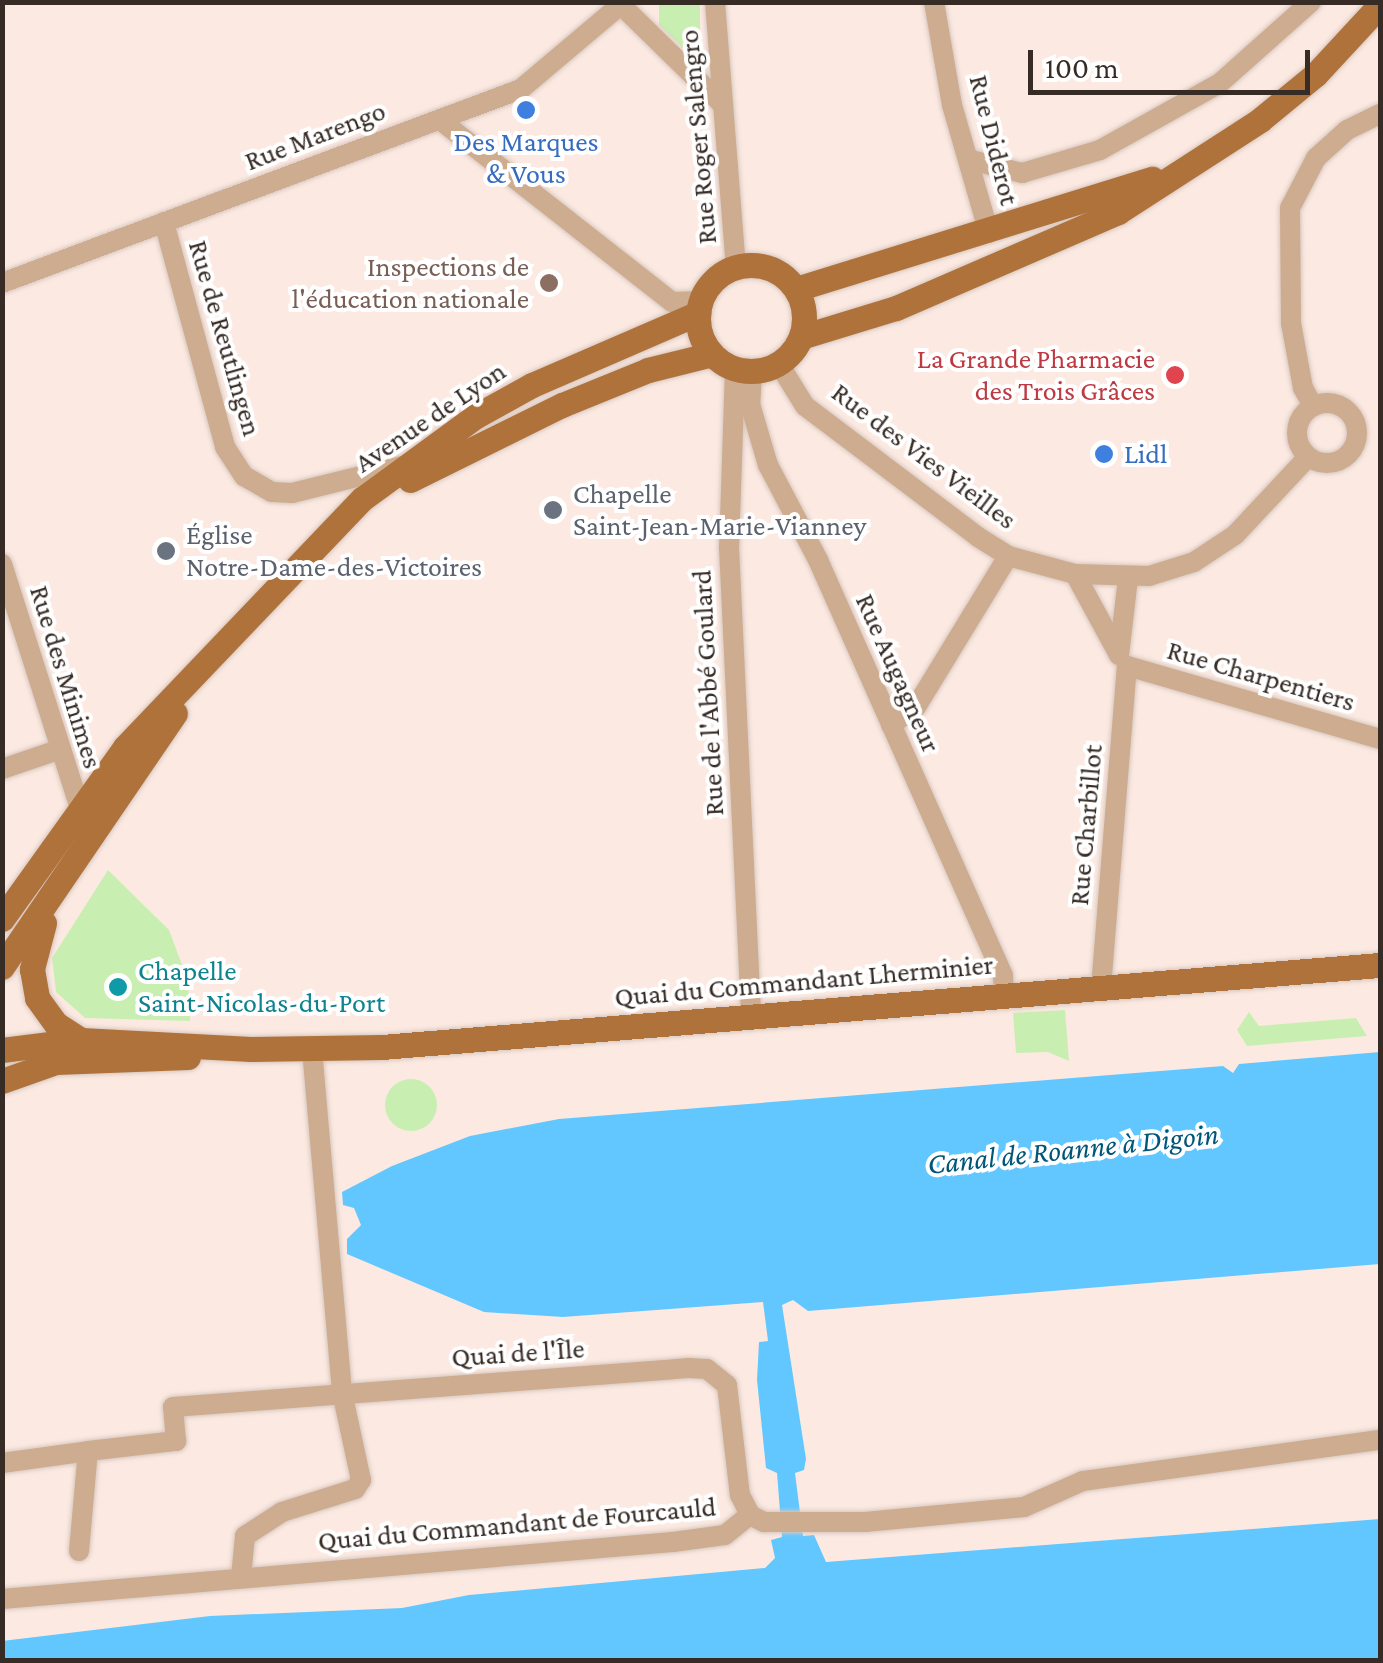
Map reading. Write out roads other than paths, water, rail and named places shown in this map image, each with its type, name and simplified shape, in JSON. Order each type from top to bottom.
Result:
[{"type":"main road","points":[[801,338],[804,321],[796,289],[770,268],[736,266],[721,274],[699,307],[712,354],[743,370],[778,364],[801,338],[896,308],[1063,238],[1190,168],[1316,74],[1380,5]]},
{"type":"main road","points":[[796,289],[989,233],[1190,168]]},
{"type":"main road","name":"Avenue de Lyon","points":[[2,918],[79,806],[275,584],[404,466],[532,385],[699,307]]},
{"type":"main road","name":"Avenue de Lyon","points":[[275,584],[384,496],[472,444],[640,373],[712,354]]},
{"type":"main road","name":"Avenue de Lyon","points":[[2,967],[51,903],[217,651]]},
{"type":"main road","points":[[51,903],[33,956],[32,981],[46,1014],[81,1040]]},
{"type":"main road","name":"Quai du Commandant Lherminier","points":[[2,1050],[81,1040],[232,1048],[416,1044],[1380,965]]},
{"type":"main road","name":"Quai du Commandant Lherminier","points":[[2,1081],[56,1062],[194,1057],[232,1048]]},
{"type":"street","name":"Rue Roger Salengro","points":[[715,2],[736,266]]},
{"type":"street","name":"Rue Diderot","points":[[934,2],[952,105],[989,233]]},
{"type":"street","points":[[970,160],[1022,174],[1100,150],[1220,83],[1312,2]]},
{"type":"street","points":[[621,3],[722,105]]},
{"type":"street","name":"Rue Marengo","points":[[2,283],[520,89],[621,3]]},
{"type":"street","points":[[1313,406],[1303,388],[1290,323],[1290,208],[1316,158],[1347,130],[1380,114]]},
{"type":"street","points":[[440,120],[672,302],[699,307]]},
{"type":"street","name":"Rue de Reutlingen","points":[[164,222],[226,447],[244,476],[272,492],[292,493],[404,466]]},
{"type":"street","name":"Rue des Vies Vieilles","points":[[778,364],[805,406],[1008,556],[1075,574],[1128,578],[1173,572],[1216,549],[1308,456]]},
{"type":"street","name":"Rue Augagneur","points":[[743,370],[768,464],[1003,976],[1004,995]]},
{"type":"street","name":"Rue de l'Abbé Goulard","points":[[743,370],[729,547],[751,1014]]},
{"type":"street","points":[[1313,406],[1342,406],[1358,431]]},
{"type":"street","points":[[1313,406],[1297,430],[1308,456],[1336,462],[1352,450],[1358,431]]},
{"type":"street","points":[[1358,431],[1380,432]]},
{"type":"street","points":[[890,726],[916,707],[1008,556]]},
{"type":"street","name":"Rue des Minimes","points":[[2,564],[6,590],[79,806]]},
{"type":"street","points":[[1075,574],[1123,661]]},
{"type":"street","name":"Rue Charbillot","points":[[1101,988],[1128,578]]},
{"type":"street","name":"Rue Charpentiers","points":[[1123,661],[1380,739]]},
{"type":"street","points":[[2,768],[58,750]]},
{"type":"street","points":[[242,1577],[245,1536],[300,1504],[359,1485],[342,1392],[312,1048]]},
{"type":"street","name":"Quai de l'Île","points":[[88,1451],[176,1441],[173,1407],[706,1369],[728,1386],[740,1494],[750,1515]]},
{"type":"street","name":"Quai du Commandant de Fourcauld","points":[[2,1600],[672,1542],[726,1534],[750,1515],[777,1522],[830,1518],[865,1522],[1024,1507],[1084,1481],[1243,1455],[1380,1440]]},
{"type":"street","points":[[2,1464],[88,1451],[79,1552]]},
{"type":"water","name":"Canal de Roanne à Digoin","points":[[1380,1052],[1380,1264],[808,1311],[793,1300],[782,1305],[806,1459],[804,1470],[795,1473],[803,1536],[814,1535],[826,1562],[1380,1519],[1380,1660],[3,1660],[2,1641],[210,1616],[402,1608],[469,1595],[765,1568],[775,1558],[771,1540],[782,1537],[777,1473],[766,1468],[757,1380],[759,1342],[768,1341],[763,1302],[563,1317],[484,1312],[347,1254],[347,1239],[361,1225],[354,1208],[343,1205],[342,1192],[392,1166],[470,1136],[559,1119],[1223,1066],[1233,1073],[1239,1064]]},
{"type":"place","name":"Des Marques & Vous","points":[[526,110]]},
{"type":"place","name":"Inspections de l'éducation nationale","points":[[549,283]]},
{"type":"place","name":"La Grande Pharmacie des Trois Grâces","points":[[1175,375]]},
{"type":"place","name":"Lidl","points":[[1104,454]]},
{"type":"place","name":"Chapelle Saint-Jean-Marie-Vianney","points":[[553,510]]},
{"type":"place","name":"Église Notre-Dame-des-Victoires","points":[[166,551]]},
{"type":"place","name":"Chapelle Saint-Nicolas-du-Port","points":[[118,987]]}]
